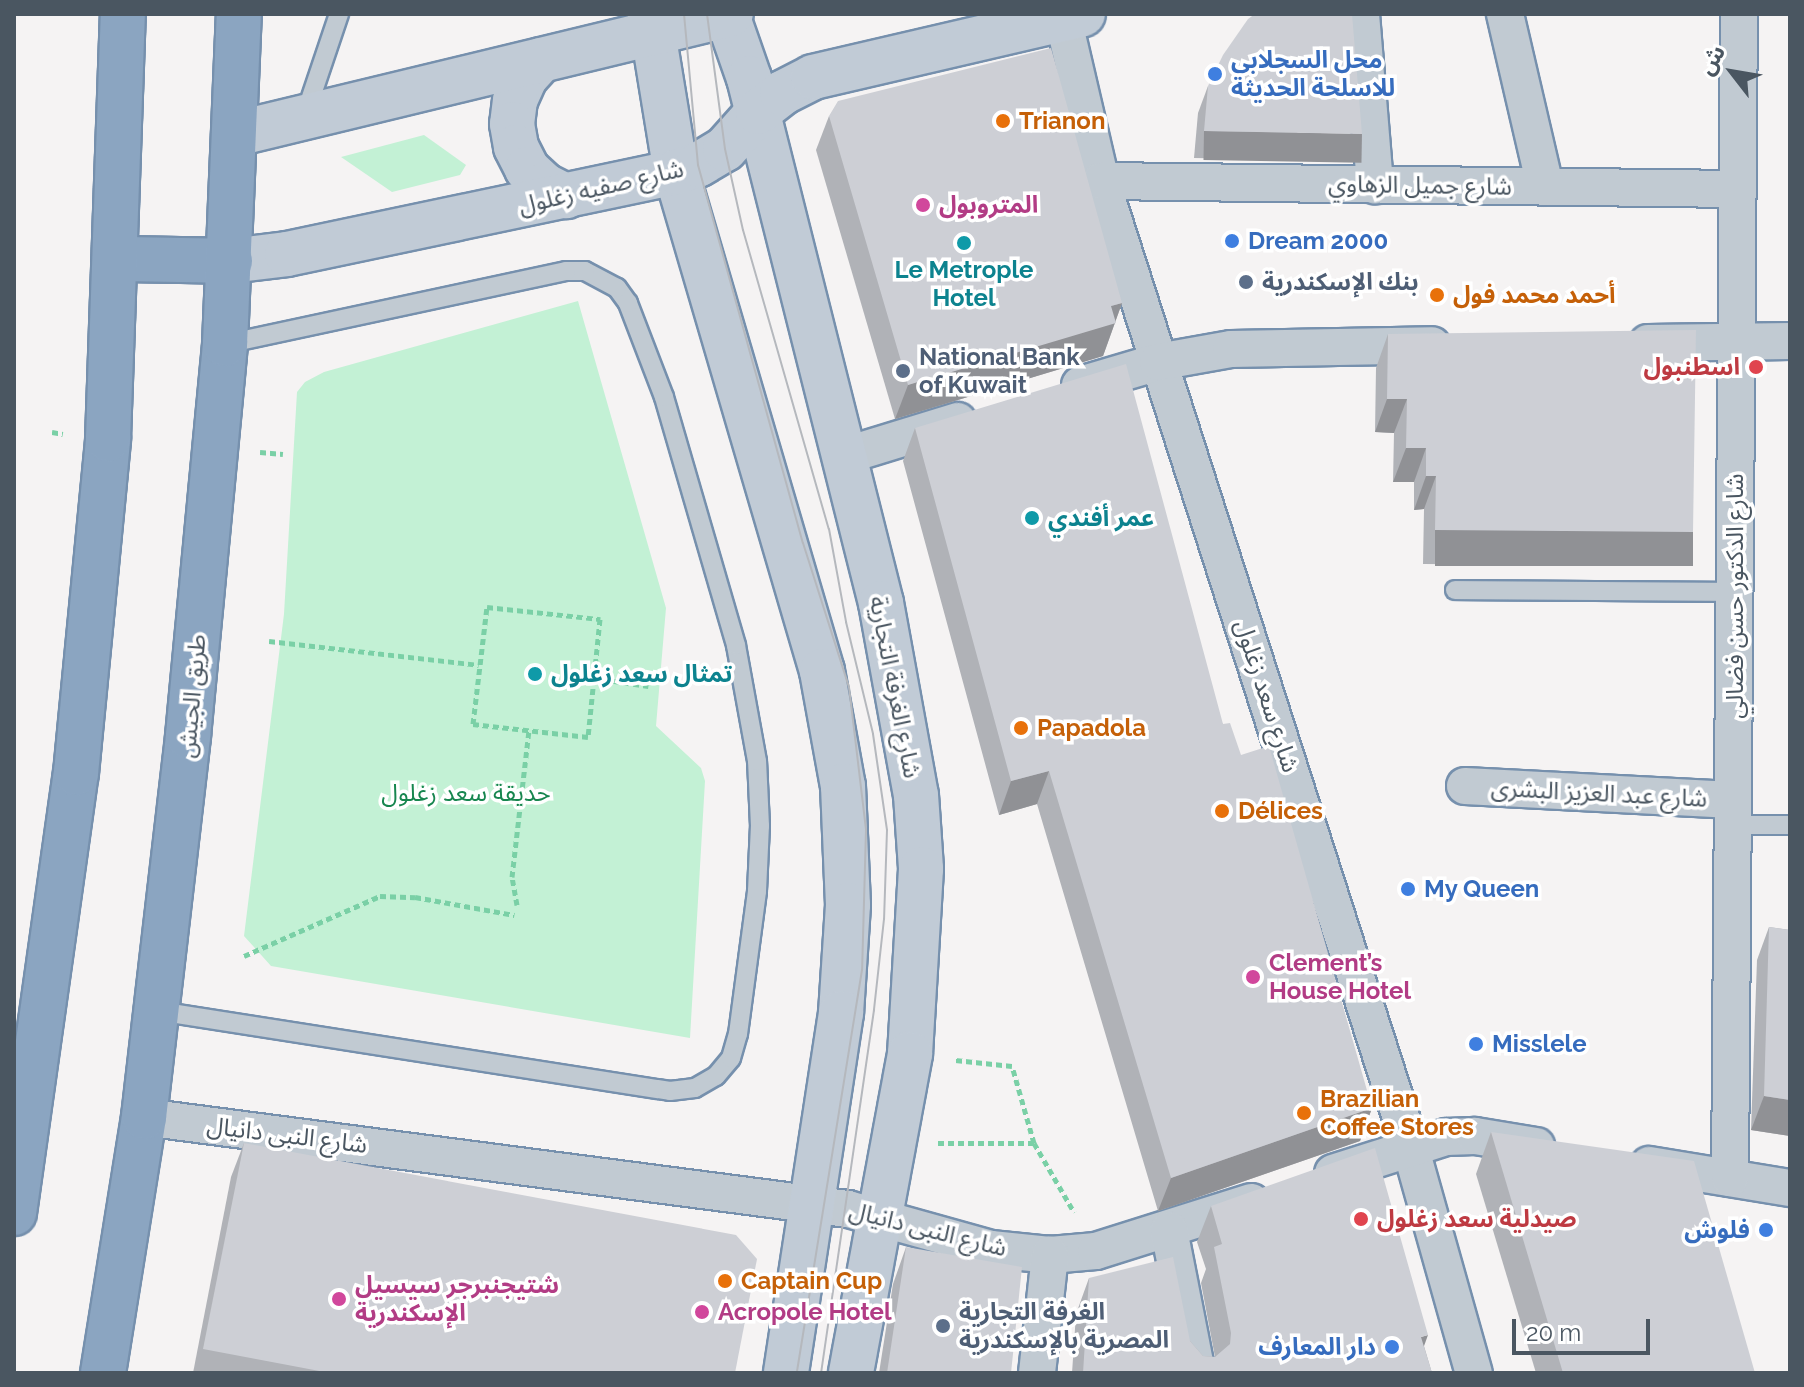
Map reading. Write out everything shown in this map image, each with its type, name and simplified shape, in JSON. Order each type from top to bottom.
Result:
[{"type":"highway","points":[[14,1213],[76,773],[108,439],[117,259],[123,14]]},
{"type":"highway","name":"طريق الجيش","points":[[103,1373],[158,1011],[225,344],[239,14]]},
{"type":"highway","points":[[117,259],[230,261]]},
{"type":"main road","points":[[235,134],[541,60],[650,23],[729,14]]},
{"type":"main road","name":"شارع الغرفة التجارية","points":[[729,14],[758,112],[881,603],[916,795],[921,869],[910,1054],[851,1373]]},
{"type":"main road","name":"شارع صفيه زغلول","points":[[230,261],[287,254],[676,172],[698,165],[725,149],[758,112],[782,93],[813,77],[1069,15]]},
{"type":"main road","points":[[650,23],[676,172],[822,671],[843,786],[848,905],[841,1013],[786,1373]]},
{"type":"main road","points":[[541,60],[525,78],[515,100],[512,124],[516,147],[527,169],[544,185],[566,196]]},
{"type":"street","points":[[1361,14],[1375,185]]},
{"type":"street","points":[[1505,14],[1545,186]]},
{"type":"street","name":"شارع الدكتور حسن فضالي","points":[[1730,1178],[1739,14]]},
{"type":"street","name":"شارع سعد زغلول","points":[[1069,15],[1101,181],[1410,1146],[1474,1373]]},
{"type":"street","name":"شارع جميل الزهاوي","points":[[1101,181],[1738,189]]},
{"type":"street","points":[[1612,344],[1790,341]]},
{"type":"street","points":[[1055,393],[1158,362],[1231,349],[1473,345]]},
{"type":"street","points":[[844,456],[995,411]]},
{"type":"street","name":"شارع عبد العزيز البشرى","points":[[1465,786],[1733,812]]},
{"type":"street","name":"شارع النبى دانيال","points":[[144,1117],[814,1204],[882,1215],[991,1249],[1050,1255],[1096,1251],[1169,1230],[1410,1146],[1446,1137],[1475,1136],[1565,1151]]},
{"type":"street","points":[[1610,1158],[1790,1188]]},
{"type":"street","points":[[1169,1230],[1197,1373]]},
{"type":"street","points":[[1037,1373],[1050,1255]]},
{"type":"lane","points":[[304,117],[339,14]]},
{"type":"lane","points":[[158,1011],[670,1091],[695,1088],[716,1076],[731,1058],[738,1034],[757,891],[760,826],[757,761],[736,645],[664,397],[633,314],[617,288],[585,271],[566,271],[225,344]]},
{"type":"lane","points":[[1455,590],[1735,592]]},
{"type":"lane","points":[[1733,812],[1790,825]]},
{"type":"path","points":[[487,607],[600,619],[588,737],[473,724],[479,665],[487,607]]},
{"type":"path","points":[[269,641],[479,665]]},
{"type":"path","points":[[594,678],[648,686]]},
{"type":"path","points":[[517,905],[512,877],[529,731]]},
{"type":"path","points":[[244,956],[380,896],[415,897],[514,915]]},
{"type":"path","points":[[910,1054],[1012,1066],[1034,1143],[1096,1251]]},
{"type":"path","points":[[895,1142],[1034,1143]]},
{"type":"green space","points":[[424,135],[466,165],[460,175],[392,192],[341,157]]},
{"type":"green space","name":"حديقة سعد زغلول","points":[[578,301],[666,608],[656,726],[701,768],[705,781],[690,1038],[271,966],[244,936],[284,614],[297,392],[305,382],[324,372]]},
{"type":"building","points":[[1255,14],[1352,14],[1362,134],[1204,131],[1208,86],[1223,55],[1248,19]]},
{"type":"building","name":"Le Metrople Hotel","points":[[1051,48],[1122,303],[1111,306],[1116,323],[908,385],[829,116],[838,101]]},
{"type":"building","points":[[1696,330],[1693,532],[1435,530],[1436,476],[1426,476],[1426,448],[1406,448],[1407,399],[1387,399],[1388,334]]},
{"type":"building","points":[[1126,364],[1223,724],[1230,723],[1241,755],[1269,746],[1372,1108],[1171,1178],[1049,771],[1011,781],[915,428]]},
{"type":"building","points":[[1769,927],[1790,930],[1790,1100],[1764,1096]]},
{"type":"building","points":[[1491,1132],[1694,1161],[1755,1373],[1563,1373]]},
{"type":"building","points":[[244,1143],[736,1235],[757,1259],[735,1373],[330,1373],[203,1349]]},
{"type":"building","points":[[1375,1148],[1428,1335],[1421,1337],[1432,1373],[1083,1373],[1089,1278],[1173,1257],[1190,1341],[1203,1356],[1215,1357],[1230,1344],[1231,1333],[1214,1247],[1222,1244],[1211,1206]]},
{"type":"building","points":[[906,1247],[1022,1267],[1011,1373],[887,1373]]},
{"type":"tram line","points":[[684,14],[698,165],[803,543],[849,687],[866,830],[862,970],[797,1373]]},
{"type":"tram line","points":[[707,14],[725,149],[743,230],[829,529],[846,622],[873,734],[887,830],[884,919],[874,1010],[821,1373]]},
{"type":"place","name":"محل السجلابى للاسلحة الحديثة","points":[[1215,74]]},
{"type":"place","name":"Trianon","points":[[1003,121]]},
{"type":"place","name":"المتروبول","points":[[923,205]]},
{"type":"place","name":"Dream 2000","points":[[1232,241]]},
{"type":"place","name":"Le Metrople Hotel","points":[[964,243]]},
{"type":"place","name":"بنك الإسكندرية","points":[[1246,282]]},
{"type":"place","name":"أحمد محمد فول","points":[[1437,295]]},
{"type":"place","name":"اسطنبول","points":[[1756,367]]},
{"type":"place","name":"National Bank of Kuwait","points":[[903,371]]},
{"type":"place","name":"عمر أفندي","points":[[1032,518]]},
{"type":"place","name":"تمثال سعد زغلول","points":[[535,674]]},
{"type":"place","name":"Papadola","points":[[1021,728]]},
{"type":"place","name":"Délices","points":[[1222,811]]},
{"type":"place","name":"My Queen","points":[[1408,889]]},
{"type":"place","name":"Clement’s House Hotel","points":[[1253,977]]},
{"type":"place","name":"Misslele","points":[[1476,1044]]},
{"type":"place","name":"Brazilian Coffee Stores","points":[[1304,1113]]},
{"type":"place","name":"صيدلية سعد زغلول","points":[[1361,1219]]},
{"type":"place","name":"فلوش","points":[[1766,1230]]},
{"type":"place","name":"Captain Cup","points":[[725,1281]]},
{"type":"place","name":"شتيجنبرجر سيسيل الإسكندرية","points":[[339,1299]]},
{"type":"place","name":"Acropole Hotel","points":[[702,1312]]},
{"type":"place","name":"الغرفة التجارية المصرية بالإسكندرية","points":[[943,1326]]},
{"type":"place","name":"دار المعارف","points":[[1392,1347]]}]
